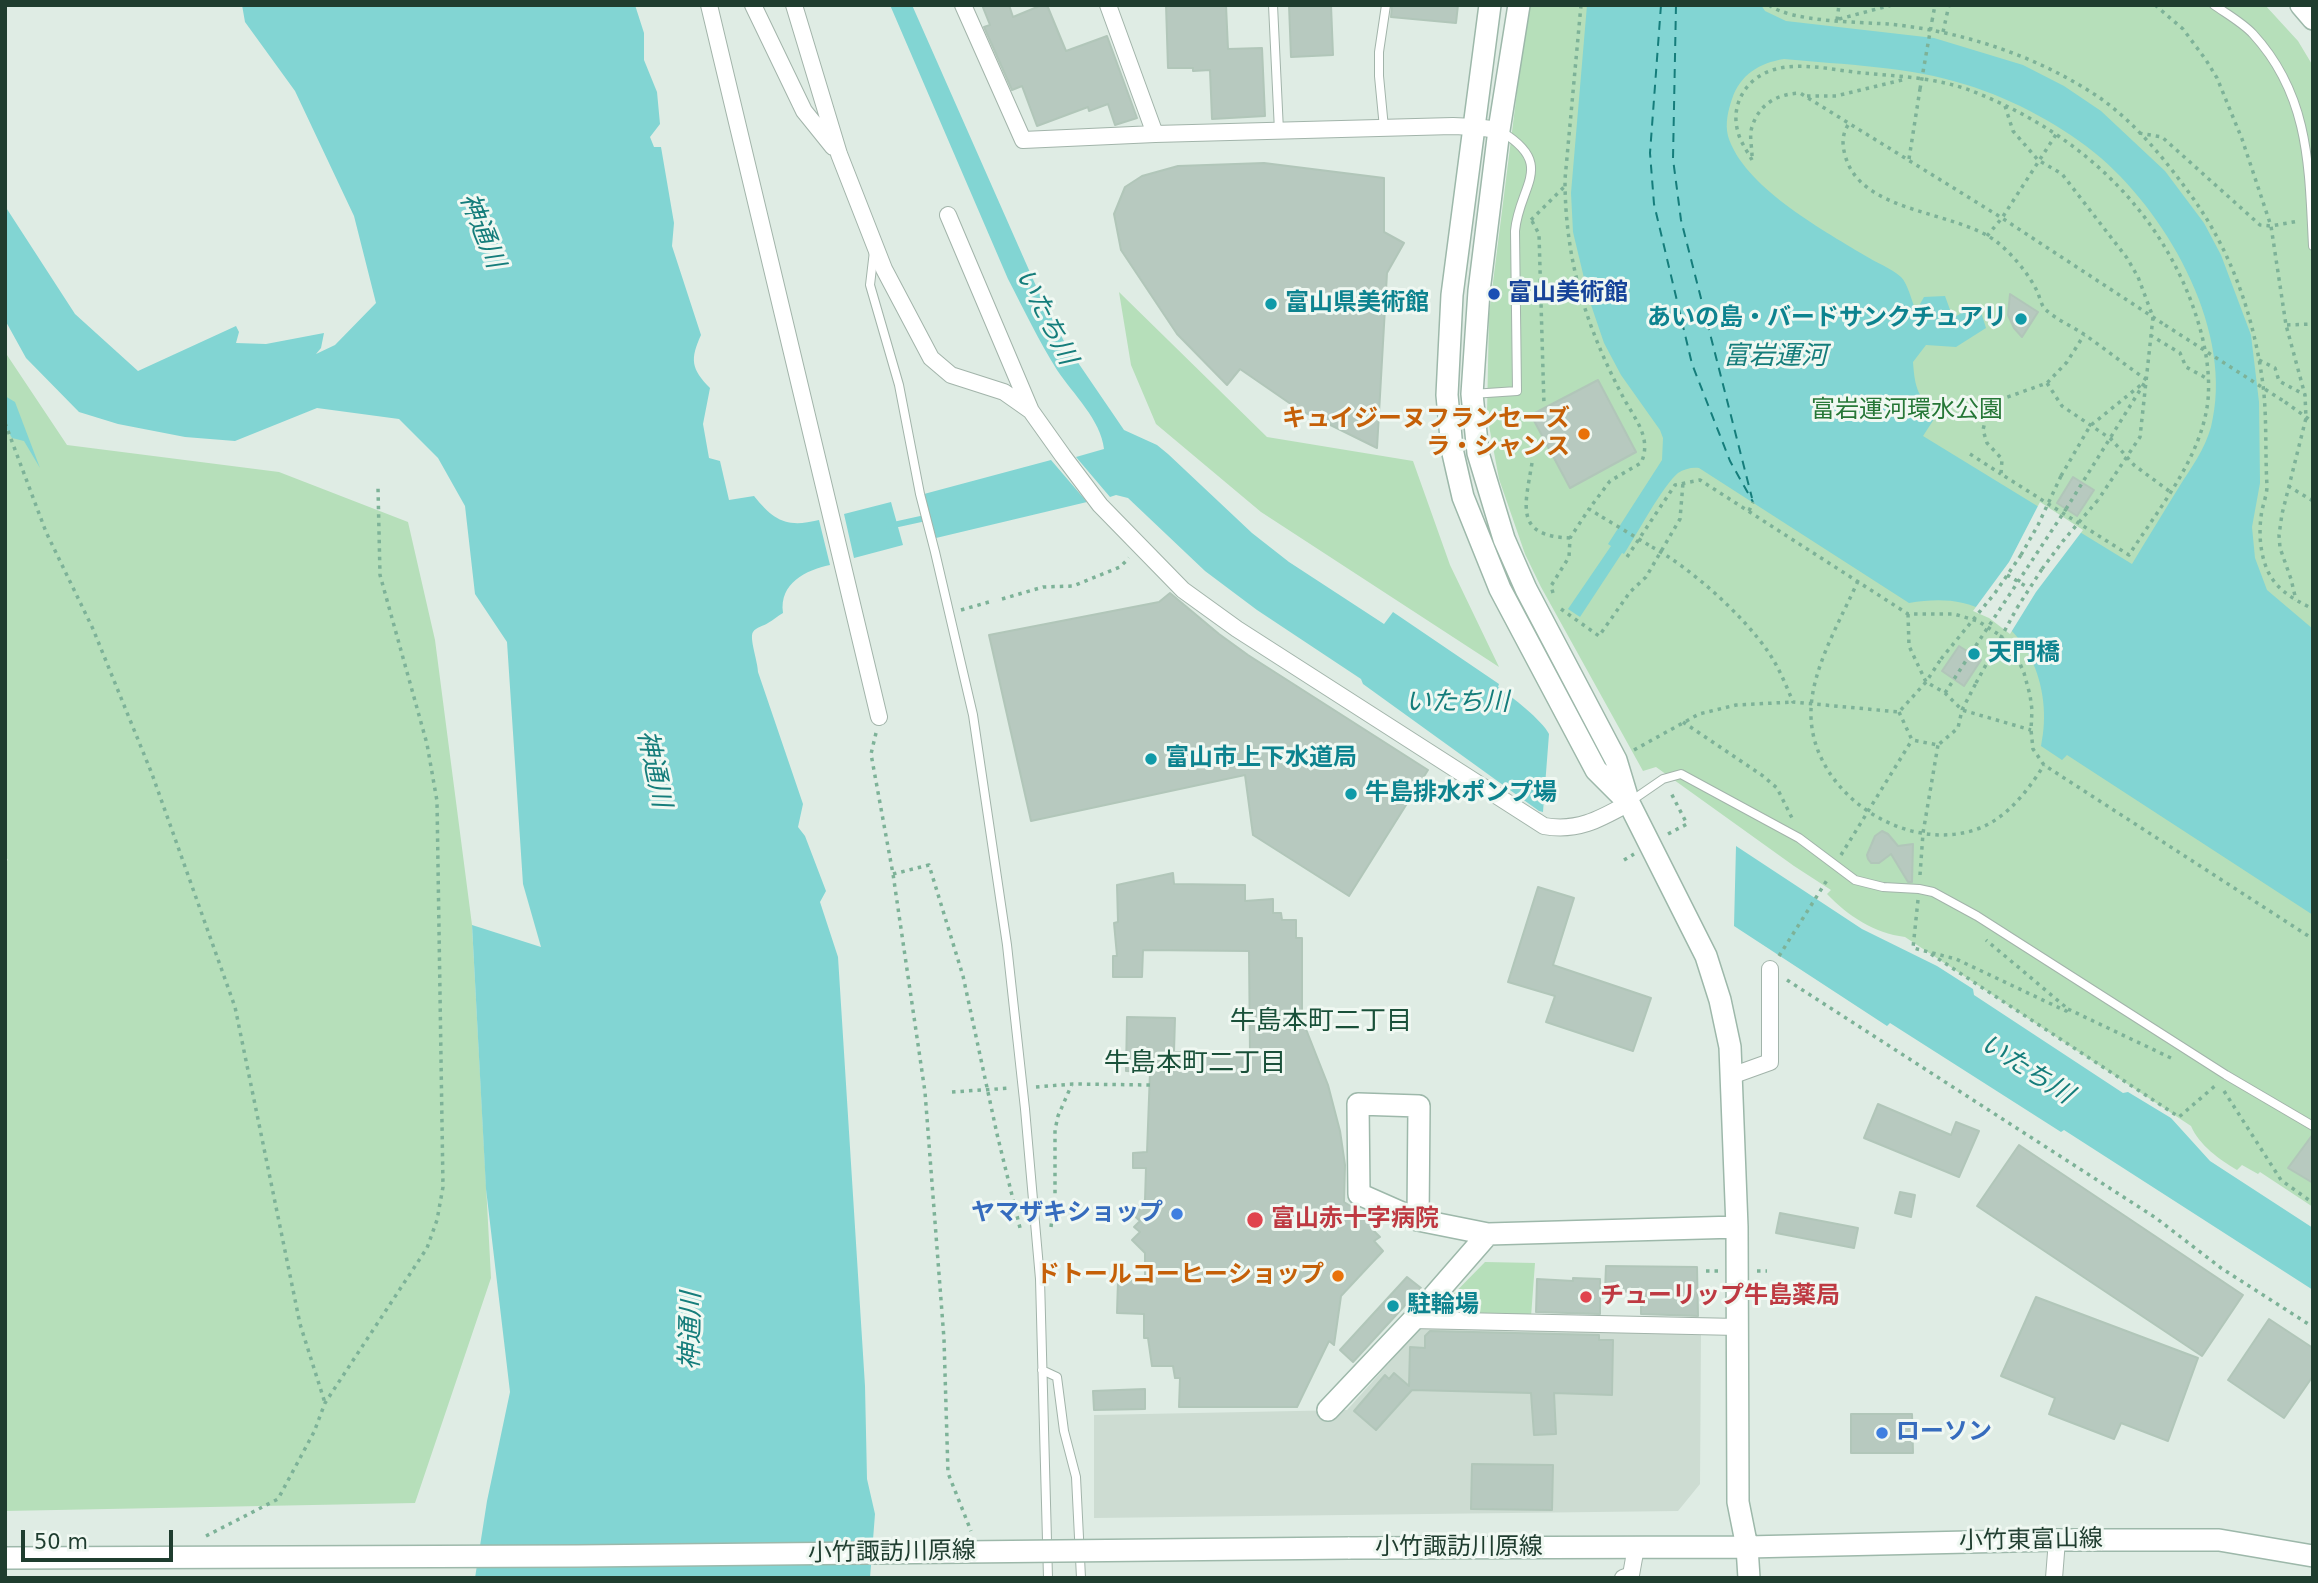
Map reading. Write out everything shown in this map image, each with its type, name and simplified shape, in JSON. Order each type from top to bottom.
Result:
[{"type":"street","points":[[709,5],[879,717]]},
{"type":"street","points":[[753,5],[804,111],[839,154]]},
{"type":"street","points":[[794,5],[839,154],[874,245],[931,358],[951,375],[1004,392],[1031,411]]},
{"type":"street","points":[[963,5],[1023,140],[1384,128],[1475,127],[1499,130]]},
{"type":"street","points":[[1108,5],[1154,134]]},
{"type":"street","points":[[1490,5],[1452,295],[1447,396],[1452,449],[1463,497],[1500,589],[1596,769],[1631,808]]},
{"type":"street","points":[[1519,5],[1499,130],[1479,290],[1472,394],[1478,453],[1504,540],[1526,589],[1616,760],[1631,808],[1706,956],[1723,1011],[1730,1047],[1737,1227],[1738,1494],[1749,1578]]},
{"type":"street","points":[[2301,5],[2313,19]]},
{"type":"street","points":[[948,215],[1031,411],[1100,505],[1183,590],[1237,629],[1544,826],[1557,828],[1593,823],[1631,808]]},
{"type":"street","points":[[1731,1076],[1770,1062],[1774,964]]},
{"type":"street","points":[[1418,1220],[1419,1105],[1358,1104],[1359,1194],[1418,1220],[1488,1234],[1737,1227]]},
{"type":"street","points":[[1328,1410],[1413,1320],[1488,1234]]},
{"type":"street","points":[[1413,1320],[1738,1326]]},
{"type":"street","points":[[2054,1578],[2057,1540]]},
{"type":"street","name":"小竹東富山線","points":[[1747,1547],[2057,1540],[2219,1540],[2313,1556]]},
{"type":"street","points":[[1623,1578],[1631,1575],[1636,1547]]},
{"type":"street","name":"小竹諏訪川原線","points":[[5,1559],[1747,1547]]},
{"type":"lane","points":[[1273,5],[1279,131]]},
{"type":"lane","points":[[1384,128],[1379,76],[1386,5]]},
{"type":"lane","points":[[2214,5],[2252,33],[2284,76],[2297,109],[2307,149],[2313,246]]},
{"type":"lane","points":[[1472,394],[1517,391],[1515,231],[1516,217],[1528,191],[1531,171],[1530,160],[1517,141],[1499,130]]},
{"type":"lane","points":[[874,245],[870,285],[898,385],[920,494],[972,715],[1006,945],[1037,1253],[1048,1578]]},
{"type":"lane","points":[[1631,808],[1663,779],[1681,774],[1799,838],[1855,880],[1883,887],[1933,892],[1955,904],[2226,1075],[2313,1126]]},
{"type":"lane","points":[[1042,1370],[1057,1377],[1064,1431],[1076,1477],[1081,1578]]},
{"type":"path","points":[[1554,597],[1551,586],[1569,557],[1570,538],[1610,481],[1641,463],[1646,446],[1642,429],[1626,404],[1592,333],[1570,254],[1565,179],[1581,5]]},
{"type":"path","points":[[1769,5],[1787,15],[1943,32],[2015,53],[2101,99],[2139,133],[2189,192],[2212,227],[2229,260],[2242,295],[2252,328],[2265,414],[2267,490],[2261,516],[2260,542],[2264,563],[2273,583],[2296,601],[2313,609]]},
{"type":"path","points":[[1837,20],[1839,5]]},
{"type":"path","points":[[1837,20],[1892,5]]},
{"type":"path","points":[[1909,160],[1935,5]]},
{"type":"path","points":[[1943,32],[1949,5]]},
{"type":"path","points":[[2155,5],[2183,29],[2217,78],[2242,139],[2271,226],[2286,326],[2305,395],[2306,418],[2281,514],[2280,548],[2296,601]]},
{"type":"path","points":[[1970,454],[2129,555],[2192,453],[2208,402],[2208,379],[2203,335],[2178,272],[2151,225],[2126,192],[2097,164],[2057,133],[2005,106],[1970,90],[1910,78],[1796,66],[1763,73],[1753,80],[1741,95],[1735,110],[1738,132],[1752,160],[1751,128],[1764,105],[1775,97],[1800,93],[2001,218],[2152,317],[2165,325],[2285,402],[2313,422]]},
{"type":"path","points":[[1805,96],[1836,96],[1910,78]]},
{"type":"path","points":[[1912,740],[1938,745],[1958,728],[1962,710],[2029,588],[2063,541],[2098,500],[2140,437],[2152,317],[2137,277],[2127,258],[2063,174],[2038,160],[2013,131],[2005,106]]},
{"type":"path","points":[[1848,125],[1842,142],[1846,159],[1856,176],[1872,191],[1900,204],[1968,226],[1987,236],[2007,251],[2022,268],[2045,309],[2147,380]]},
{"type":"path","points":[[1987,236],[2057,133]]},
{"type":"path","points":[[2139,133],[2162,137],[2260,225],[2271,226],[2311,219]]},
{"type":"path","points":[[1532,221],[1539,234],[1544,405]]},
{"type":"path","points":[[2286,326],[2313,324]]},
{"type":"path","points":[[2001,474],[2002,459],[1987,443],[1983,430],[1987,412],[2002,399],[2047,383],[2067,362],[2084,335]]},
{"type":"path","points":[[2150,335],[2180,353],[2186,367],[2208,379]]},
{"type":"path","points":[[2258,360],[2275,368],[2279,381],[2305,395]]},
{"type":"path","points":[[1899,712],[1926,682],[2007,575],[2038,525],[2061,476],[2090,426],[2147,380]]},
{"type":"path","points":[[1945,693],[2147,380]]},
{"type":"path","points":[[2047,383],[2062,406],[2111,439],[2134,465],[2169,491]]},
{"type":"path","points":[[5,422],[46,532],[93,629],[152,774],[235,1007],[300,1324],[325,1403]]},
{"type":"path","points":[[1532,463],[1525,500],[1531,523],[1545,535],[1570,538]]},
{"type":"path","points":[[1627,556],[1675,485],[1700,480],[1909,614],[1954,614],[1978,621],[2014,650],[2024,673],[2032,710],[2033,749],[2044,765],[2313,939]]},
{"type":"path","points":[[1558,607],[1599,636],[1630,592],[1646,576],[1680,519],[1683,483]]},
{"type":"path","points":[[2288,486],[2313,501]]},
{"type":"path","points":[[195,1542],[278,1499],[314,1432],[325,1403],[427,1248],[437,1220],[443,1187],[437,801],[427,744],[380,575],[378,488]]},
{"type":"path","points":[[1749,511],[1754,502]]},
{"type":"path","points":[[1589,509],[1661,552],[1701,581],[1744,622],[1768,652],[1793,702]]},
{"type":"path","points":[[1002,599],[1043,587],[1073,586],[1093,579],[1120,567],[1140,546]]},
{"type":"path","points":[[2007,575],[2029,588]]},
{"type":"path","points":[[1858,581],[1812,688],[1814,740],[1822,762],[1834,781],[1868,810],[1906,830],[1928,834],[1959,834],[1982,827],[2004,813],[2031,784],[2044,765]]},
{"type":"path","points":[[959,611],[989,602]]},
{"type":"path","points":[[1909,614],[1909,646],[1926,682],[1945,693],[1962,710],[2031,730]]},
{"type":"path","points":[[1616,760],[1683,722],[1735,705],[1793,702],[1899,712]]},
{"type":"path","points":[[1899,712],[1912,740]]},
{"type":"path","points":[[879,717],[871,754],[893,874],[925,1092],[944,1339],[948,1473],[973,1537]]},
{"type":"path","points":[[1683,722],[1777,788],[1789,810],[1799,838]]},
{"type":"path","points":[[1912,740],[1774,964],[2156,1218],[2221,1268],[2313,1327]]},
{"type":"path","points":[[893,874],[929,865],[963,976],[1023,1244],[1037,1253],[1050,1237],[1055,1196],[1055,1130],[1058,1116],[1073,1084]]},
{"type":"path","points":[[1928,952],[2179,1117],[2220,1082]]},
{"type":"path","points":[[2068,1009],[2176,1061]]},
{"type":"path","points":[[2213,1078],[2220,1082],[2228,1100],[2281,1180],[2313,1203]]},
{"type":"path","points":[[952,1092],[1073,1084],[1148,1085]]},
{"type":"shaded area","points":[[1423,1325],[1701,1332],[1700,1484],[1678,1511],[1094,1518],[1094,1415],[1347,1410]]},
{"type":"green space","name":"富岩運河環水公園","points":[[1528,5],[2265,5],[2298,41],[2313,66],[2313,1207],[2260,1172],[2258,1174],[2242,1165],[2237,1170],[2230,1166],[2205,1146],[2191,1126],[1905,937],[1883,932],[1853,916],[1827,894],[1831,890],[1656,767],[1643,771],[1525,554],[1499,479],[1487,415],[1489,314]]},
{"type":"green space","points":[[1119,292],[1267,437],[1413,461],[1450,565],[1499,667],[1261,512],[1156,424],[1131,365]]},
{"type":"green space","points":[[5,352],[67,445],[279,472],[408,522],[435,640],[472,925],[491,1278],[415,1503],[5,1511],[5,862],[8,860],[5,855]]},
{"type":"green space","points":[[1485,1262],[1535,1263],[1531,1317],[1433,1315]]},
{"type":"water","name":"神通川","points":[[242,5],[635,5],[644,33],[644,60],[657,92],[660,124],[650,137],[654,147],[661,147],[674,223],[672,246],[701,335],[694,363],[699,375],[710,388],[703,424],[709,458],[720,461],[729,500],[754,496],[775,517],[790,523],[819,520],[830,565],[812,570],[796,580],[785,594],[783,613],[754,630],[752,639],[758,672],[803,804],[798,827],[805,836],[826,891],[820,902],[838,957],[865,1386],[867,1479],[875,1514],[870,1578],[475,1578],[487,1501],[510,1392],[486,1189],[472,925],[541,947],[523,884],[507,642],[475,594],[465,506],[438,458],[399,419],[317,408],[235,441],[185,437],[118,424],[79,412],[26,358],[5,320],[5,206],[75,314],[138,371],[236,326],[239,332],[236,343],[266,344],[324,333],[321,348],[316,354],[335,345],[376,303],[354,216],[295,91],[245,22]]},
{"type":"water","name":"いたち川","points":[[890,5],[912,5],[1040,295],[1066,345],[1124,430],[1157,445],[1252,533],[1289,562],[1384,624],[1393,612],[1499,684],[1498,687],[1533,716],[1549,734],[1543,812],[1363,684],[1361,679],[1257,610],[1205,571],[1128,498],[1116,495],[1110,497],[1076,457],[1104,449],[1098,428],[1050,359],[1008,279]]},
{"type":"water","name":"富岩運河","points":[[1587,5],[1761,5],[1765,11],[1786,21],[1934,38],[2023,65],[2064,86],[2101,111],[2165,171],[2204,223],[2221,255],[2251,335],[2259,402],[2260,483],[2252,527],[2255,558],[2267,590],[2313,629],[2313,915],[2067,755],[2062,760],[2041,746],[2044,724],[2039,679],[2031,658],[2004,624],[1985,611],[1963,603],[1936,600],[1909,603],[1699,468],[1683,470],[1672,479],[1580,617],[1568,609],[1611,546],[1608,544],[1662,460],[1663,438],[1621,375],[1604,343],[1589,299],[1573,232],[1571,193]],"holes":[[[1784,59],[1922,74],[1967,85],[2020,106],[2071,135],[2101,158],[2151,212],[2191,280],[2205,317],[2214,354],[2216,391],[2211,427],[2205,443],[2132,564],[1923,436],[1936,416],[1918,392],[1913,362],[1926,345],[1956,347],[1986,328],[1981,312],[1975,305],[1953,318],[1945,296],[1924,297],[1916,311],[1901,277],[1806,219],[1766,189],[1750,172],[1736,154],[1728,136],[1727,122],[1732,99],[1745,77],[1759,67]]]},
{"type":"water","points":[[5,396],[15,402],[40,468],[24,441],[12,438],[5,426]]},
{"type":"water","points":[[1051,460],[1087,502],[936,538],[924,494]]},
{"type":"water","points":[[891,502],[903,545],[854,558],[844,514]]},
{"type":"water","name":"いたち川","points":[[1736,846],[1862,929],[1937,966],[1973,989],[1974,995],[2123,1093],[2128,1092],[2171,1118],[2210,1161],[2313,1228],[2313,1290],[2064,1130],[2061,1132],[1890,1023],[1887,1026],[1734,926]]},
{"type":"pier","points":[[2040,502],[2083,530],[2036,592],[2010,634],[1989,618],[1973,611],[2009,562]]},
{"type":"building","points":[[982,5],[1009,5],[1013,17],[1047,5],[1066,51],[1107,36],[1137,118],[1115,125],[1108,104],[1089,111],[1088,107],[1037,126],[1022,86],[1012,90],[984,27],[990,25]]},
{"type":"building","points":[[1166,5],[1226,5],[1228,49],[1262,48],[1265,116],[1212,119],[1210,70],[1168,68]]},
{"type":"building","points":[[1289,5],[1331,5],[1333,55],[1291,57]]},
{"type":"building","points":[[1392,5],[1458,5],[1456,23],[1391,17]]},
{"type":"building","name":"富山県美術館","points":[[1264,163],[1384,178],[1384,232],[1404,243],[1387,273],[1377,448],[1298,409],[1240,369],[1227,385],[1177,334],[1121,250],[1114,214],[1125,187],[1142,176],[1178,166]]},
{"type":"building","name":"あいの島・バードサンクチュアリ","points":[[2010,294],[2038,312],[2022,337],[2008,315]]},
{"type":"building","name":"キュイジーヌフランセーズ ラ・シャンス","points":[[1598,380],[1636,452],[1570,488],[1531,415]]},
{"type":"building","points":[[2073,477],[2094,490],[2077,516],[2057,503]]},
{"type":"building","points":[[1170,593],[1248,655],[1428,770],[1349,896],[1253,835],[1245,775],[1031,821],[989,635],[1159,602]]},
{"type":"building","points":[[1959,646],[1981,660],[1964,686],[1942,671]]},
{"type":"building","points":[[1882,831],[1898,846],[1913,844],[1912,882],[1908,882],[1891,854],[1879,863],[1871,863],[1868,859],[1867,855],[1875,836]]},
{"type":"building","name":"富山赤十字病院","points":[[1173,873],[1174,884],[1245,885],[1245,901],[1273,899],[1273,913],[1281,913],[1282,920],[1296,920],[1296,938],[1302,938],[1302,1019],[1328,1085],[1340,1131],[1345,1165],[1344,1202],[1380,1224],[1374,1231],[1380,1237],[1374,1241],[1383,1251],[1341,1296],[1334,1345],[1329,1341],[1297,1407],[1179,1407],[1180,1378],[1175,1378],[1173,1366],[1152,1366],[1148,1338],[1144,1338],[1144,1314],[1117,1313],[1118,1280],[1145,1280],[1145,1253],[1132,1240],[1140,1232],[1134,1227],[1140,1221],[1131,1213],[1145,1200],[1146,1168],[1133,1168],[1133,1153],[1147,1152],[1150,1072],[1126,1071],[1127,1017],[1175,1018],[1174,1052],[1183,1052],[1183,1055],[1250,1054],[1249,951],[1143,950],[1142,977],[1113,977],[1113,956],[1117,956],[1114,923],[1118,922],[1117,885]]},
{"type":"building","points":[[1538,887],[1574,898],[1553,965],[1651,998],[1633,1051],[1546,1022],[1555,996],[1508,982]]},
{"type":"building","points":[[1878,1104],[1951,1135],[1956,1122],[1979,1131],[1959,1177],[1864,1138]]},
{"type":"building","points":[[2313,1134],[2313,1183],[2288,1168]]},
{"type":"building","points":[[2019,1145],[2243,1295],[2202,1356],[1977,1206]]},
{"type":"building","points":[[1900,1192],[1915,1195],[1911,1217],[1895,1213]]},
{"type":"building","points":[[1780,1213],[1858,1228],[1854,1248],[1776,1233]]},
{"type":"building","points":[[1606,1266],[1697,1267],[1698,1316],[1641,1314],[1641,1292],[1605,1291]]},
{"type":"building","name":"駐輪場","points":[[1407,1277],[1421,1288],[1353,1362],[1340,1350]]},
{"type":"building","points":[[1573,1278],[1600,1279],[1600,1314],[1536,1312],[1537,1279],[1573,1281]]},
{"type":"building","points":[[2036,1297],[2198,1358],[2168,1441],[2121,1423],[2114,1439],[2049,1414],[2055,1398],[2001,1376]]},
{"type":"building","points":[[2269,1319],[2313,1348],[2313,1376],[2284,1418],[2228,1380]]},
{"type":"building","points":[[1430,1331],[1599,1335],[1599,1340],[1613,1340],[1612,1395],[1554,1393],[1556,1434],[1534,1435],[1531,1393],[1412,1390],[1376,1430],[1354,1411],[1385,1375],[1389,1379],[1394,1373],[1409,1386],[1410,1347],[1425,1348],[1425,1336]]},
{"type":"building","points":[[1145,1389],[1145,1409],[1094,1410],[1093,1391]]},
{"type":"building","name":"ローソン","points":[[1851,1414],[1912,1414],[1913,1453],[1851,1453]]},
{"type":"building","points":[[1472,1464],[1553,1465],[1552,1510],[1471,1509]]},
{"type":"waterway","points":[[889,526],[930,517]]},
{"type":"ferry route","points":[[1661,5],[1650,153],[1654,204],[1692,364],[1730,461],[1753,502]]},
{"type":"ferry route","points":[[1676,5],[1673,159],[1681,220],[1752,498]]},
{"type":"place","name":"富山美術館","points":[[1494,294]]},
{"type":"place","name":"富山県美術館","points":[[1271,304]]},
{"type":"place","name":"あいの島・バードサンクチュアリ","points":[[2021,319]]},
{"type":"place","name":"キュイジーヌフランセーズ ラ・シャンス","points":[[1584,434]]},
{"type":"place","name":"天門橋","points":[[1974,654]]},
{"type":"place","name":"富山市上下水道局","points":[[1151,759]]},
{"type":"place","name":"牛島排水ポンプ場","points":[[1351,794]]},
{"type":"place","name":"ヤマザキショップ","points":[[1177,1214]]},
{"type":"place","name":"富山赤十字病院","points":[[1255,1220]]},
{"type":"place","name":"ドトールコーヒーショップ","points":[[1338,1276]]},
{"type":"place","name":"チューリップ牛島薬局","points":[[1586,1297]]},
{"type":"place","name":"駐輪場","points":[[1393,1306]]},
{"type":"place","name":"ローソン","points":[[1882,1433]]},
{"type":"district","name":"牛島本町二丁目","points":[[1321,1022]]},
{"type":"district","name":"牛島本町二丁目","points":[[1195,1064]]}]
